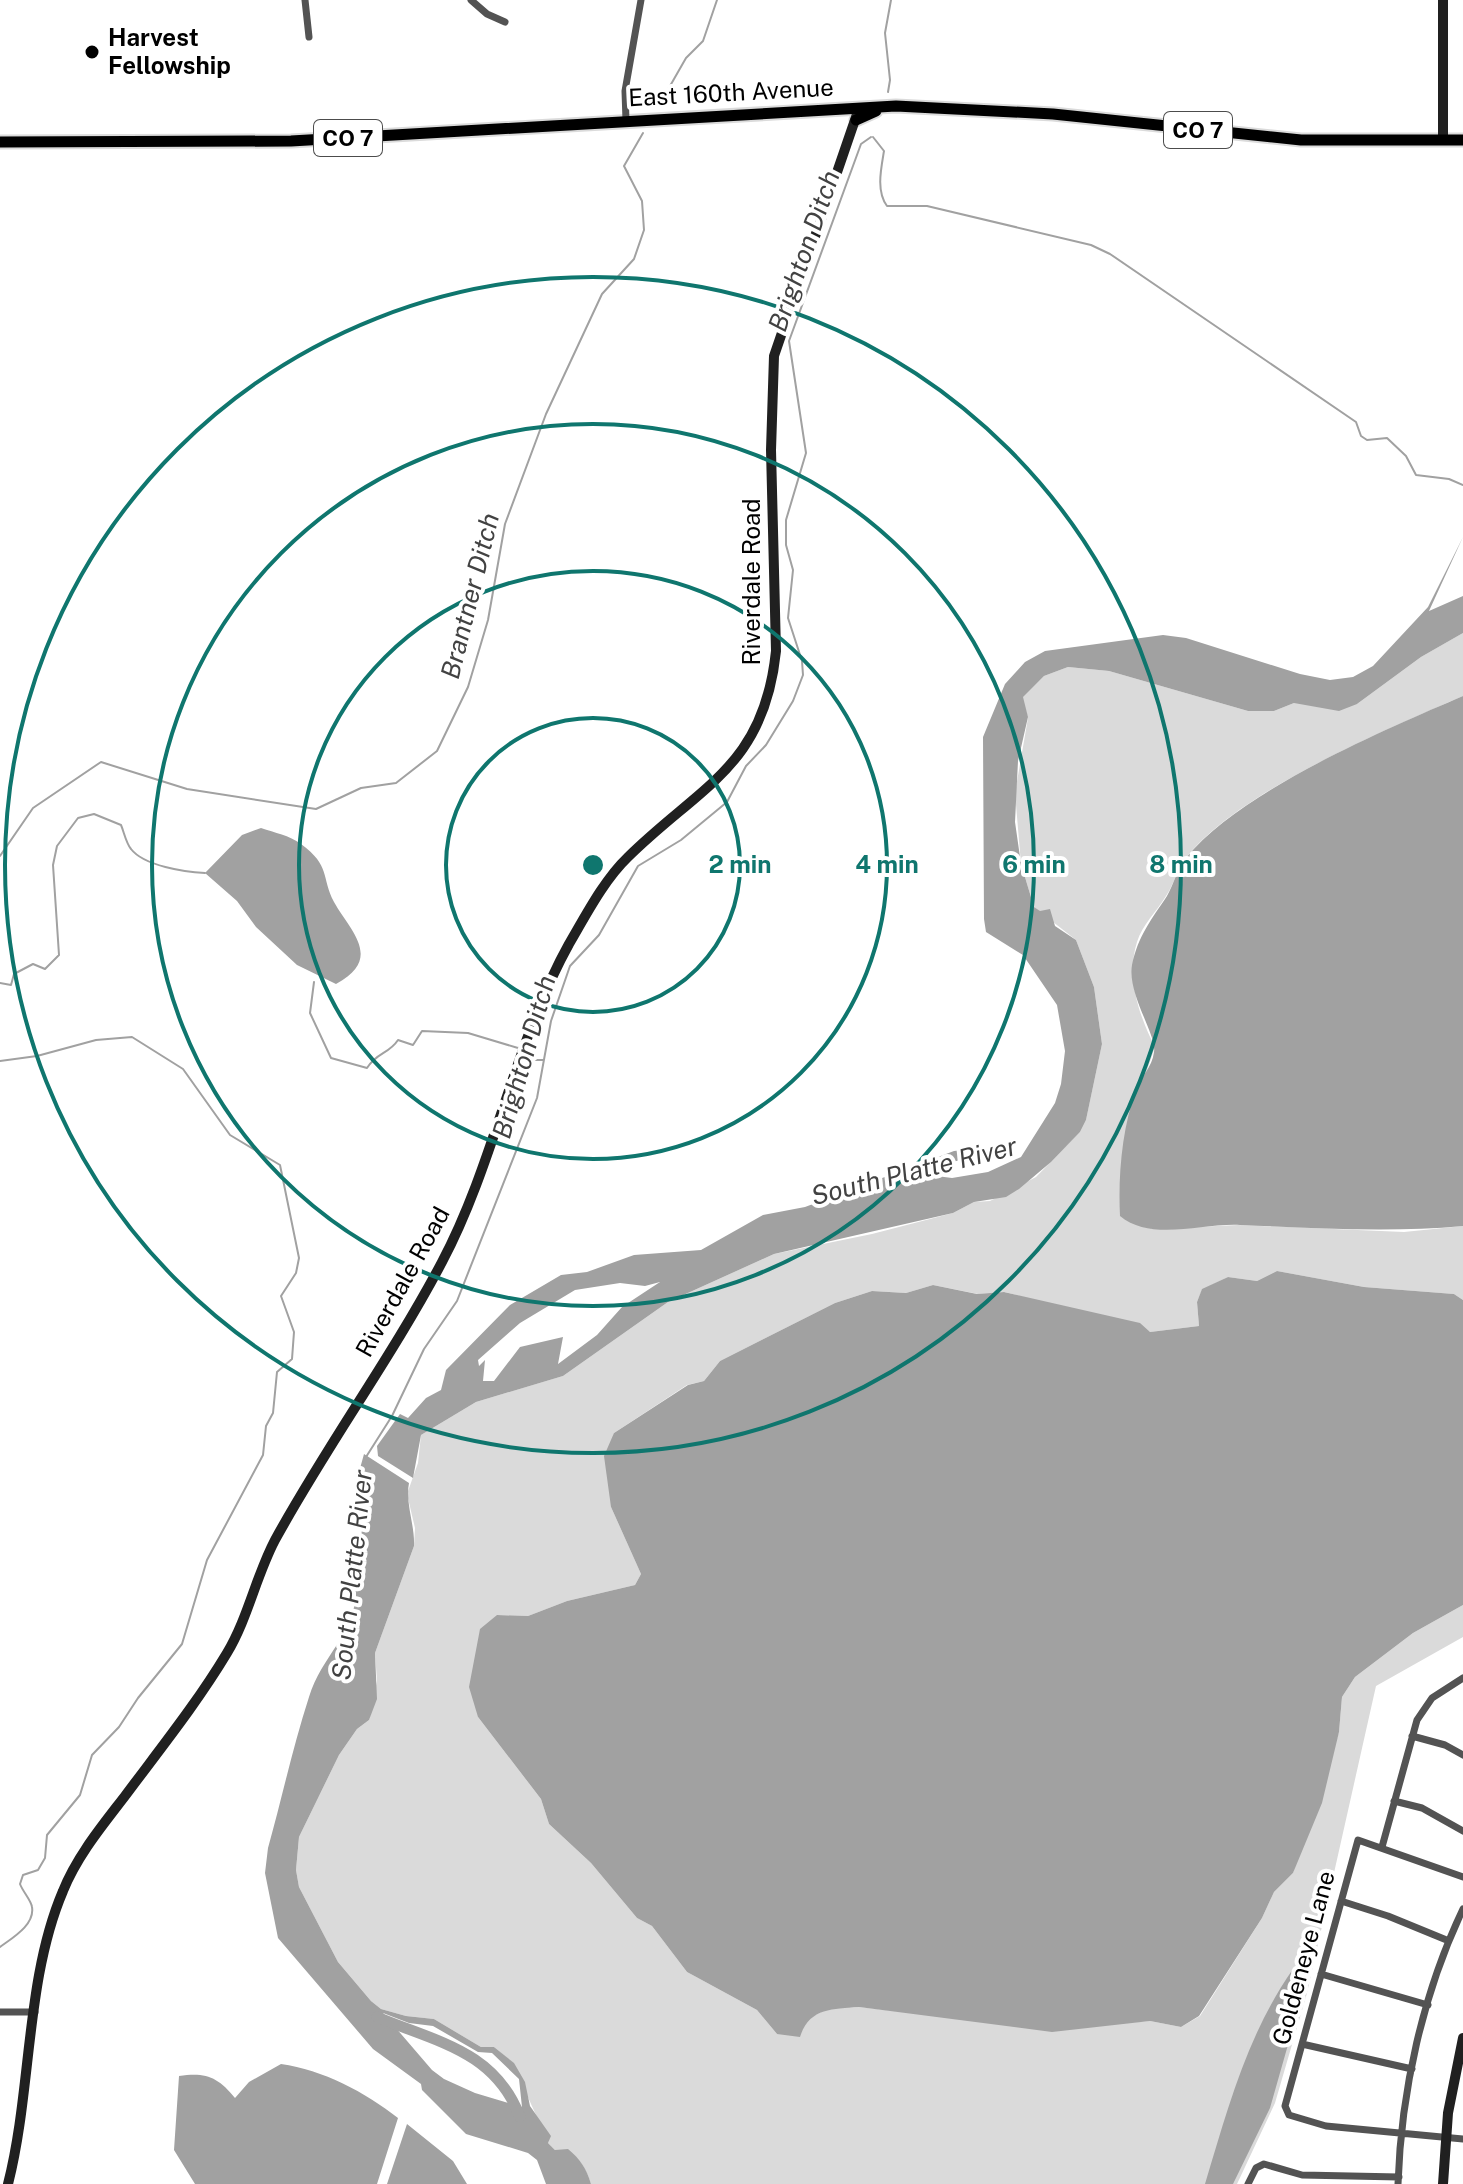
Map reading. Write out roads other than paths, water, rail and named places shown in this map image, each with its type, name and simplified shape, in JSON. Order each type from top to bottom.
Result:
[{"type":"main road","name":"East 160th Avenue","points":[[0,142],[291,141],[907,106],[1053,114],[1301,140],[1463,140]]},
{"type":"main road","points":[[856,120],[870,111],[907,106]]},
{"type":"street","points":[[305,0],[309,37]]},
{"type":"street","points":[[471,0],[487,14],[505,22]]},
{"type":"street","points":[[626,121],[625,91],[641,0]]},
{"type":"street","points":[[1443,0],[1443,140]]},
{"type":"street","name":"Riverdale Road","points":[[8,2184],[18,2142],[35,2012],[51,1927],[67,1880],[230,1648],[274,1543],[442,1262],[568,946],[622,863],[716,782],[743,750],[761,719],[772,683],[776,651],[771,450],[774,356],[856,120],[857,107]]},
{"type":"street","points":[[1463,1678],[1427,1704],[1412,1736],[1382,1847],[1463,1877]]},
{"type":"street","points":[[1412,1736],[1445,1745],[1463,1755]]},
{"type":"street","points":[[1394,1801],[1422,1808],[1463,1831]]},
{"type":"street","name":"Goldeneye Lane","points":[[1382,1847],[1358,1840],[1285,2110],[1297,2118],[1326,2126],[1403,2134]]},
{"type":"street","points":[[1341,1901],[1449,1941]]},
{"type":"street","points":[[1248,2184],[1256,2168],[1264,2164],[1302,2175],[1398,2180],[1412,2069],[1428,2005],[1463,1909]]},
{"type":"street","points":[[1321,1974],[1428,2005]]},
{"type":"street","points":[[0,2012],[35,2012]]},
{"type":"street","points":[[1443,2184],[1446,2137],[1463,2038]]},
{"type":"street","points":[[1302,2044],[1412,2069]]},
{"type":"street","points":[[1403,2134],[1463,2139]]},
{"type":"water","points":[[1463,537],[1429,611],[1463,596],[1463,633],[1421,657],[1357,704],[1339,711],[1294,703],[1274,711],[1248,711],[1109,671],[1068,667],[1044,676],[1023,697],[1028,717],[1018,761],[1015,822],[1021,864],[1034,907],[1040,911],[1050,909],[1055,926],[1076,940],[1094,987],[1102,1044],[1086,1120],[1080,1132],[1019,1189],[1006,1197],[974,1202],[953,1213],[774,1254],[668,1302],[563,1376],[476,1402],[421,1435],[413,1478],[378,1456],[377,1446],[400,1414],[408,1418],[426,1398],[441,1390],[446,1370],[510,1305],[561,1275],[587,1272],[634,1255],[701,1250],[763,1215],[805,1207],[954,1151],[989,1147],[1002,1141],[1006,1144],[921,1174],[952,1178],[988,1172],[1021,1157],[1055,1103],[1065,1051],[1057,1005],[1023,955],[986,932],[984,919],[983,737],[1005,684],[1025,662],[1045,651],[1163,635],[1186,638],[1300,674],[1330,680],[1353,677],[1373,666],[1428,607]],"holes":[[[660,1282],[622,1307],[597,1335],[558,1364],[563,1337],[520,1347],[494,1381],[483,1381],[485,1360],[479,1366],[478,1360],[520,1323],[575,1290],[620,1283],[645,1286]]]},
{"type":"water","points":[[1463,696],[1463,1226],[1379,1230],[1225,1225],[1162,1230],[1132,1224],[1120,1216],[1124,1136],[1136,1090],[1151,1063],[1154,1045],[1134,988],[1132,965],[1141,937],[1167,896],[1183,862],[1210,833],[1277,786],[1394,726]]},
{"type":"water","points":[[261,828],[287,836],[317,859],[334,902],[359,944],[361,954],[358,964],[336,984],[297,965],[256,927],[237,901],[205,873],[242,835]]},
{"type":"water","points":[[1277,1271],[1364,1287],[1454,1294],[1463,1300],[1463,1605],[1413,1633],[1355,1677],[1342,1697],[1339,1732],[1322,1803],[1293,1873],[1274,1892],[1262,1918],[1199,2016],[1181,2027],[1150,2021],[1052,2032],[859,2007],[816,2015],[809,2020],[800,2037],[777,2034],[757,2010],[687,1972],[652,1926],[637,1918],[591,1863],[549,1824],[541,1799],[478,1717],[469,1687],[480,1629],[497,1615],[528,1616],[567,1601],[635,1585],[641,1574],[611,1507],[604,1456],[614,1433],[688,1385],[704,1381],[720,1361],[835,1303],[872,1291],[906,1293],[933,1285],[977,1294],[1004,1292],[1140,1323],[1150,1332],[1199,1326],[1197,1302],[1202,1289],[1228,1277],[1257,1281]]},
{"type":"water","points":[[364,1454],[409,1483],[414,1546],[375,1653],[377,1699],[369,1720],[357,1729],[339,1755],[299,1837],[296,1870],[299,1887],[338,1962],[371,2001],[381,2009],[434,2019],[481,2047],[494,2047],[514,2063],[525,2082],[530,2106],[551,2136],[548,2143],[555,2150],[568,2149],[573,2153],[591,2184],[546,2184],[537,2160],[528,2153],[466,2134],[422,2090],[421,2084],[373,2049],[278,1938],[265,1873],[268,1848],[309,1697],[350,1621],[354,1607],[356,1592],[348,1597],[361,1554],[362,1518],[356,1483]],"holes":[[[383,2013],[409,2023],[433,2026],[478,2052],[492,2053],[519,2079],[522,2107],[475,2093],[444,2079],[432,2070]]]},
{"type":"water","points":[[1293,1969],[1303,1972],[1305,1985],[1270,2108],[1233,2184],[1205,2184],[1251,2046]]},
{"type":"water","points":[[281,2064],[312,2071],[343,2084],[372,2099],[398,2118],[377,2184],[195,2184],[174,2150],[179,2076],[211,2078],[235,2098],[249,2082]]},
{"type":"water","points":[[407,2124],[453,2161],[467,2184],[387,2184]]},
{"type":"waterway","name":"Brantner Ditch","points":[[658,107],[686,58],[703,41],[717,0]]},
{"type":"waterway","name":"Brighton Ditch","points":[[888,92],[890,80],[885,33],[891,0]]},
{"type":"waterway","name":"Brantner Ditch","points":[[0,856],[33,808],[101,762],[187,789],[316,809],[361,788],[396,783],[437,751],[468,687],[488,620],[505,524],[546,414],[602,294],[634,259],[644,230],[642,201],[624,166],[643,133]]},
{"type":"waterway","name":"Brighton Ditch","points":[[366,1457],[392,1416],[424,1349],[457,1301],[537,1098],[551,1021],[570,966],[599,935],[638,866],[681,840],[727,802],[746,766],[766,745],[793,701],[803,675],[802,661],[788,618],[793,570],[786,545],[786,520],[806,453],[789,341],[861,144],[871,137]]},
{"type":"waterway","points":[[873,137],[884,151],[880,187],[887,206],[927,206],[1091,245],[1110,254],[1356,422],[1361,436],[1367,440],[1387,438],[1406,456],[1416,475],[1449,479],[1463,485]]},
{"type":"waterway","points":[[0,983],[11,985],[14,974],[33,964],[45,969],[59,955],[53,865],[57,846],[78,818],[94,814],[121,825],[129,847],[145,860],[205,873]]},
{"type":"waterway","points":[[314,982],[310,1013],[331,1058],[367,1068],[398,1040],[413,1045],[422,1031],[468,1033],[518,1048]]},
{"type":"waterway","name":"Brantner Ditch","points":[[0,1061],[37,1056],[96,1040],[132,1037],[183,1069],[230,1135],[280,1165],[299,1258],[296,1273],[281,1296],[294,1332],[292,1359],[277,1372],[273,1413],[266,1426],[263,1455],[207,1560],[182,1644],[119,1727],[92,1755],[80,1795],[47,1835],[45,1858],[38,1870],[23,1875],[20,1884],[31,1904],[30,1920],[0,1947]]},
{"type":"waterway","points":[[531,1060],[544,1060]]},
{"type":"waterway","name":"South Platte River","points":[[377,2017],[442,2042],[480,2063],[496,2077],[520,2117]]},
{"type":"place","name":"Harvest Fellowship","points":[[92,52]]}]
